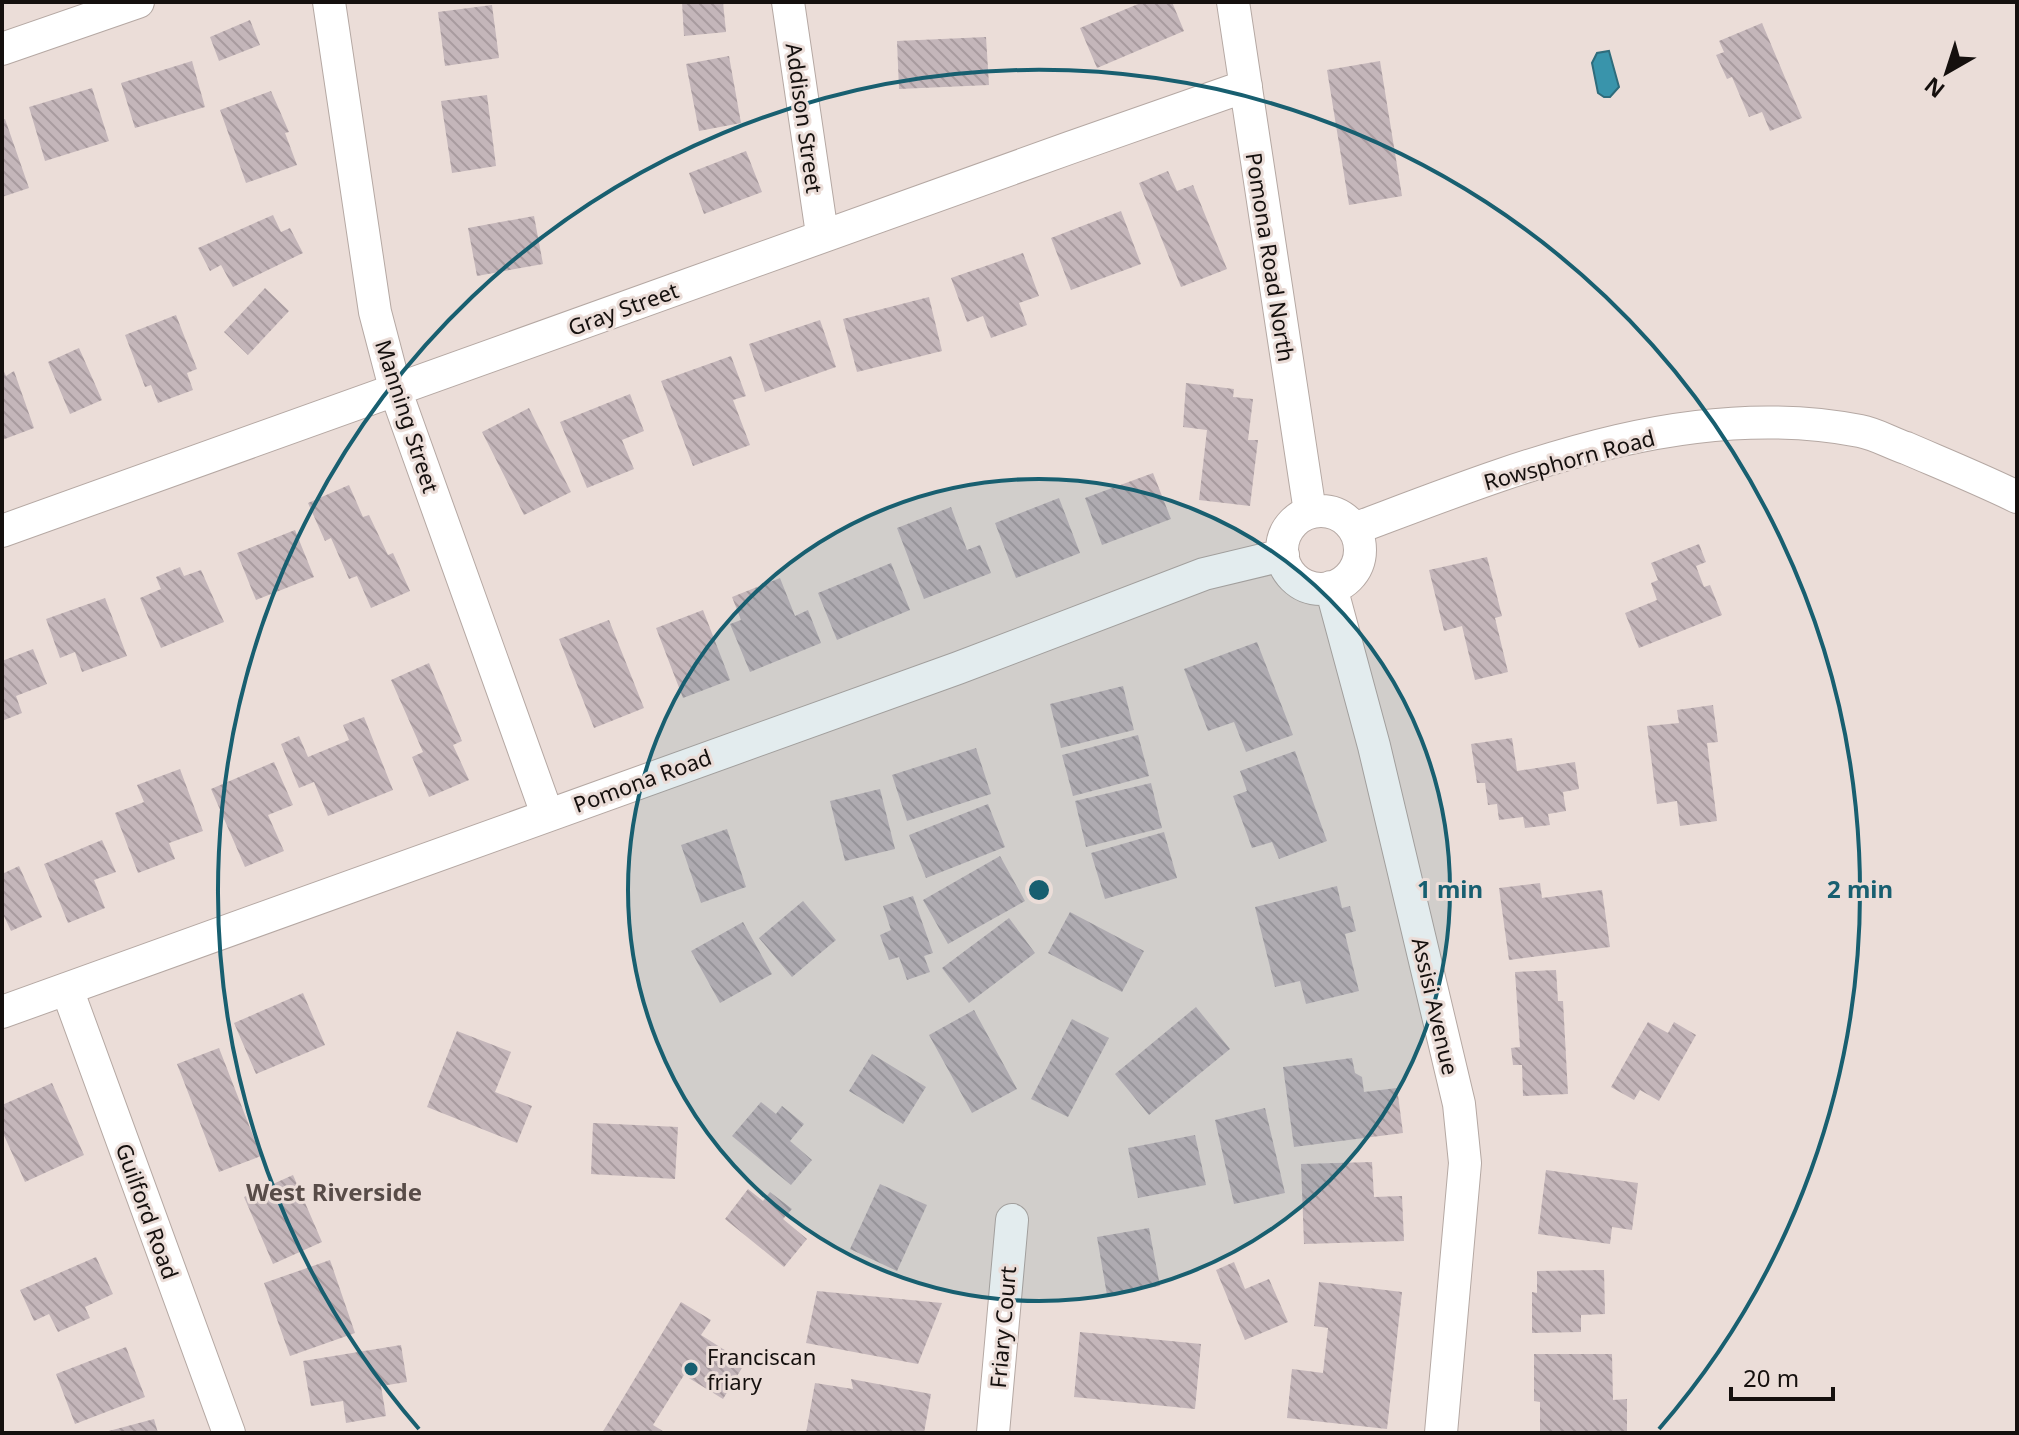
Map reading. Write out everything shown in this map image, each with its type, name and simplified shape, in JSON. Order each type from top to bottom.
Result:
[{"type":"street","points":[[2,49],[138,2]]},
{"type":"street","name":"Manning Street","points":[[329,2],[375,312],[396,392],[547,814]]},
{"type":"street","name":"Addison Street","points":[[788,2],[822,234]]},
{"type":"street","name":"Pomona Road North","points":[[1233,2],[1310,512]]},
{"type":"street","name":"Gray Street","points":[[2,531],[396,392],[822,234],[1246,86]]},
{"type":"street","name":"Rowsphorn Road","points":[[1354,529],[1532,464],[1626,439],[1697,427],[1784,422],[1863,431],[2017,497]]},
{"type":"street","points":[[1310,512],[1335,513],[1354,529],[1360,553],[1357,564],[1351,575],[1331,587],[1305,585],[1287,568],[1283,555],[1283,544],[1292,525],[1310,512]]},
{"type":"street","name":"Pomona Road","points":[[2,1012],[958,668],[1204,574],[1283,555]]},
{"type":"street","name":"Assisi Avenue","points":[[1331,587],[1374,746],[1459,1104],[1465,1163],[1441,1433]]},
{"type":"street","name":"Guilford Road","points":[[67,989],[229,1433]]},
{"type":"street","name":"Friary Court","points":[[993,1433],[1012,1220]]},
{"type":"water","points":[[1609,51],[1619,87],[1610,97],[1604,97],[1598,93],[1592,63],[1597,53]]},
{"type":"building","points":[[682,2],[723,2],[726,32],[684,36]]},
{"type":"building","points":[[1143,2],[1172,2],[1184,31],[1097,68],[1080,28]]},
{"type":"building","points":[[492,5],[499,58],[445,66],[438,12]]},
{"type":"building","points":[[250,20],[260,45],[219,61],[210,37]]},
{"type":"building","points":[[1762,23],[1802,118],[1770,131],[1762,112],[1749,117],[1732,77],[1727,79],[1716,55],[1724,52],[1719,41]]},
{"type":"building","points":[[986,37],[989,85],[899,89],[897,41]]},
{"type":"building","points":[[729,56],[741,123],[699,131],[686,64]]},
{"type":"building","points":[[192,61],[205,107],[135,128],[121,83]]},
{"type":"building","points":[[1380,61],[1402,196],[1349,205],[1327,70]]},
{"type":"building","points":[[92,88],[109,141],[45,161],[29,107]]},
{"type":"building","points":[[271,91],[289,132],[285,133],[297,165],[246,183],[220,110]]},
{"type":"building","points":[[487,95],[496,166],[452,173],[441,101]]},
{"type":"building","points":[[5,119],[29,188],[2,197],[2,120]]},
{"type":"building","points":[[746,151],[762,192],[704,214],[689,173]]},
{"type":"building","points":[[1168,171],[1177,191],[1193,185],[1227,269],[1181,287],[1139,183]]},
{"type":"building","points":[[1121,211],[1141,264],[1071,290],[1051,238]]},
{"type":"building","points":[[273,215],[281,232],[290,228],[303,253],[233,287],[221,265],[210,271],[198,248]]},
{"type":"building","points":[[534,216],[543,264],[477,276],[468,228]]},
{"type":"building","points":[[1023,253],[1039,296],[1019,303],[1027,325],[991,338],[983,316],[967,322],[951,278]]},
{"type":"building","points":[[265,288],[289,311],[248,355],[224,332]]},
{"type":"building","points":[[929,297],[942,351],[857,372],[843,319]]},
{"type":"building","points":[[176,315],[197,369],[187,373],[193,390],[158,403],[151,385],[145,387],[125,335]]},
{"type":"building","points":[[820,320],[836,367],[765,392],[749,344]]},
{"type":"building","points":[[79,348],[102,400],[70,414],[48,362]]},
{"type":"building","points":[[731,356],[746,396],[733,400],[750,445],[693,466],[661,381]]},
{"type":"building","points":[[2,367],[6,376],[14,371],[34,428],[2,440]]},
{"type":"building","points":[[1186,383],[1234,389],[1233,397],[1253,399],[1248,440],[1258,440],[1250,506],[1199,500],[1207,430],[1183,427]]},
{"type":"building","points":[[630,394],[644,431],[622,440],[634,469],[587,488],[560,422]]},
{"type":"building","points":[[529,408],[571,492],[524,515],[482,432]]},
{"type":"building","points":[[1153,473],[1171,519],[1102,545],[1085,498]]},
{"type":"building","points":[[349,485],[363,517],[369,515],[388,555],[393,553],[410,591],[371,608],[357,576],[349,579],[331,538],[325,541],[308,503]]},
{"type":"building","points":[[1059,498],[1080,553],[1016,578],[995,523]]},
{"type":"building","points":[[951,507],[967,550],[980,545],[991,573],[924,599],[897,528]]},
{"type":"building","points":[[295,530],[314,577],[256,600],[237,553]]},
{"type":"building","points":[[1699,544],[1706,562],[1696,566],[1704,587],[1710,585],[1722,615],[1639,648],[1625,613],[1657,600],[1651,583],[1658,580],[1651,563]]},
{"type":"building","points":[[1487,557],[1502,616],[1495,618],[1508,672],[1475,680],[1462,626],[1444,631],[1429,570]]},
{"type":"building","points":[[891,563],[910,610],[837,640],[818,593]]},
{"type":"building","points":[[180,567],[184,576],[201,570],[224,622],[161,648],[140,598],[161,589],[156,577]]},
{"type":"building","points":[[780,578],[795,616],[808,610],[821,643],[750,672],[730,624],[741,620],[732,597]]},
{"type":"building","points":[[105,598],[127,656],[82,672],[75,652],[60,658],[46,619]]},
{"type":"building","points":[[703,610],[730,680],[683,698],[656,628]]},
{"type":"building","points":[[609,620],[644,708],[594,728],[559,639]]},
{"type":"building","points":[[1257,642],[1293,735],[1246,752],[1234,722],[1208,731],[1184,669]]},
{"type":"building","points":[[33,649],[47,684],[16,696],[22,713],[2,721],[2,661]]},
{"type":"building","points":[[429,663],[462,741],[453,745],[469,780],[429,797],[412,757],[423,752],[391,680]]},
{"type":"building","points":[[1123,686],[1134,730],[1061,748],[1050,704]]},
{"type":"building","points":[[1713,705],[1718,742],[1707,743],[1717,821],[1680,826],[1677,801],[1657,804],[1647,726],[1679,723],[1677,710]]},
{"type":"building","points":[[364,717],[393,790],[328,816],[314,782],[299,788],[281,744],[299,736],[308,757],[349,740],[343,725]]},
{"type":"building","points":[[1138,735],[1149,776],[1073,796],[1062,755]]},
{"type":"building","points":[[1512,738],[1517,771],[1575,762],[1579,789],[1563,792],[1566,811],[1548,814],[1550,825],[1525,828],[1523,817],[1499,820],[1497,804],[1488,805],[1485,783],[1477,783],[1471,744]]},
{"type":"building","points":[[976,748],[991,794],[907,821],[892,775]]},
{"type":"building","points":[[1295,751],[1327,841],[1279,859],[1272,842],[1252,848],[1233,796],[1247,791],[1240,771]]},
{"type":"building","points":[[274,762],[293,805],[268,815],[284,851],[245,867],[211,789]]},
{"type":"building","points":[[180,769],[203,831],[169,843],[175,859],[138,873],[115,813],[144,802],[137,785]]},
{"type":"building","points":[[1151,783],[1162,828],[1086,847],[1075,801]]},
{"type":"building","points":[[880,789],[895,849],[845,861],[830,801]]},
{"type":"building","points":[[988,804],[1005,847],[926,878],[909,835]]},
{"type":"building","points":[[727,829],[746,887],[701,903],[681,845]]},
{"type":"building","points":[[1164,832],[1177,878],[1105,899],[1091,853]]},
{"type":"building","points":[[102,840],[116,872],[94,880],[105,908],[68,923],[44,864]]},
{"type":"building","points":[[1000,856],[1025,901],[948,944],[923,900]]},
{"type":"building","points":[[19,866],[42,917],[11,931],[2,912],[2,874]]},
{"type":"building","points":[[1540,883],[1542,898],[1602,890],[1610,947],[1509,960],[1499,888]]},
{"type":"building","points":[[1337,886],[1342,908],[1350,906],[1356,931],[1345,934],[1359,991],[1306,1004],[1300,981],[1275,987],[1255,907]]},
{"type":"building","points":[[913,896],[933,953],[924,956],[930,972],[907,980],[899,957],[889,960],[880,935],[891,930],[883,906]]},
{"type":"building","points":[[803,901],[836,940],[792,977],[759,938]]},
{"type":"building","points":[[1070,912],[1144,951],[1122,992],[1048,953]]},
{"type":"building","points":[[1009,918],[1035,953],[969,1003],[942,968]]},
{"type":"building","points":[[743,922],[772,974],[720,1003],[691,951]]},
{"type":"building","points":[[1556,970],[1558,1001],[1563,1001],[1568,1094],[1523,1096],[1522,1065],[1513,1065],[1511,1048],[1520,1047],[1515,972]]},
{"type":"building","points":[[303,993],[325,1045],[256,1074],[234,1023]]},
{"type":"building","points":[[1196,1007],[1230,1049],[1149,1115],[1115,1074]]},
{"type":"building","points":[[974,1010],[1017,1089],[972,1113],[929,1035]]},
{"type":"building","points":[[1072,1019],[1109,1038],[1068,1117],[1031,1099]]},
{"type":"building","points":[[1648,1022],[1668,1033],[1674,1022],[1696,1035],[1659,1101],[1640,1090],[1634,1100],[1611,1087]]},
{"type":"building","points":[[457,1031],[511,1052],[495,1092],[532,1106],[517,1143],[427,1107]]},
{"type":"building","points":[[219,1048],[261,1156],[219,1172],[177,1064]]},
{"type":"building","points":[[872,1054],[926,1087],[903,1124],[849,1091]]},
{"type":"building","points":[[1352,1058],[1355,1073],[1362,1077],[1364,1092],[1397,1088],[1403,1133],[1294,1147],[1283,1067]]},
{"type":"building","points":[[52,1083],[84,1155],[25,1182],[2,1131],[2,1105]]},
{"type":"building","points":[[761,1102],[776,1114],[782,1106],[804,1124],[790,1141],[812,1160],[791,1185],[732,1136]]},
{"type":"building","points":[[1265,1108],[1285,1193],[1234,1204],[1215,1120]]},
{"type":"building","points":[[593,1123],[678,1127],[675,1179],[591,1174]]},
{"type":"building","points":[[1195,1135],[1206,1185],[1138,1198],[1128,1148]]},
{"type":"building","points":[[1372,1162],[1374,1197],[1402,1196],[1404,1241],[1304,1244],[1301,1164]]},
{"type":"building","points":[[1546,1170],[1638,1183],[1632,1230],[1612,1227],[1610,1244],[1538,1234]]},
{"type":"building","points":[[293,1175],[322,1242],[273,1264],[244,1197]]},
{"type":"building","points":[[880,1184],[927,1205],[897,1271],[850,1249]]},
{"type":"building","points":[[748,1189],[763,1201],[770,1192],[792,1209],[783,1219],[807,1239],[784,1267],[725,1219]]},
{"type":"building","points":[[1149,1228],[1160,1286],[1107,1295],[1097,1237]]},
{"type":"building","points":[[96,1257],[113,1294],[85,1307],[90,1318],[58,1332],[49,1314],[34,1321],[20,1290]]},
{"type":"building","points":[[330,1260],[355,1333],[290,1356],[264,1283]]},
{"type":"building","points":[[1234,1262],[1245,1289],[1269,1279],[1288,1322],[1245,1340],[1216,1270]]},
{"type":"building","points":[[1604,1270],[1605,1314],[1581,1315],[1581,1332],[1532,1333],[1532,1292],[1537,1293],[1537,1271]]},
{"type":"building","points":[[1319,1282],[1402,1292],[1387,1429],[1287,1418],[1292,1369],[1323,1373],[1328,1328],[1314,1326]]},
{"type":"building","points":[[817,1291],[942,1303],[918,1364],[806,1343]]},
{"type":"building","name":"Franciscan friary","points":[[681,1302],[711,1320],[701,1335],[745,1363],[723,1399],[684,1375],[653,1425],[666,1433],[602,1433]]},
{"type":"building","points":[[1080,1332],[1201,1344],[1195,1409],[1074,1397]]},
{"type":"building","points":[[401,1345],[407,1382],[381,1386],[386,1416],[346,1423],[343,1401],[311,1406],[303,1361]]},
{"type":"building","points":[[126,1347],[145,1397],[75,1424],[56,1374]]},
{"type":"building","points":[[1534,1354],[1612,1354],[1613,1400],[1627,1399],[1627,1431],[1540,1431],[1540,1402],[1534,1401]]},
{"type":"building","points":[[851,1379],[931,1394],[924,1433],[806,1433],[815,1383],[853,1389]]},
{"type":"building","points":[[154,1419],[158,1433],[105,1433],[105,1432]]},
{"type":"place","name":"Franciscan friary","points":[[691,1369]]},
{"type":"district","name":"West Riverside","points":[[334,1191]]}]
